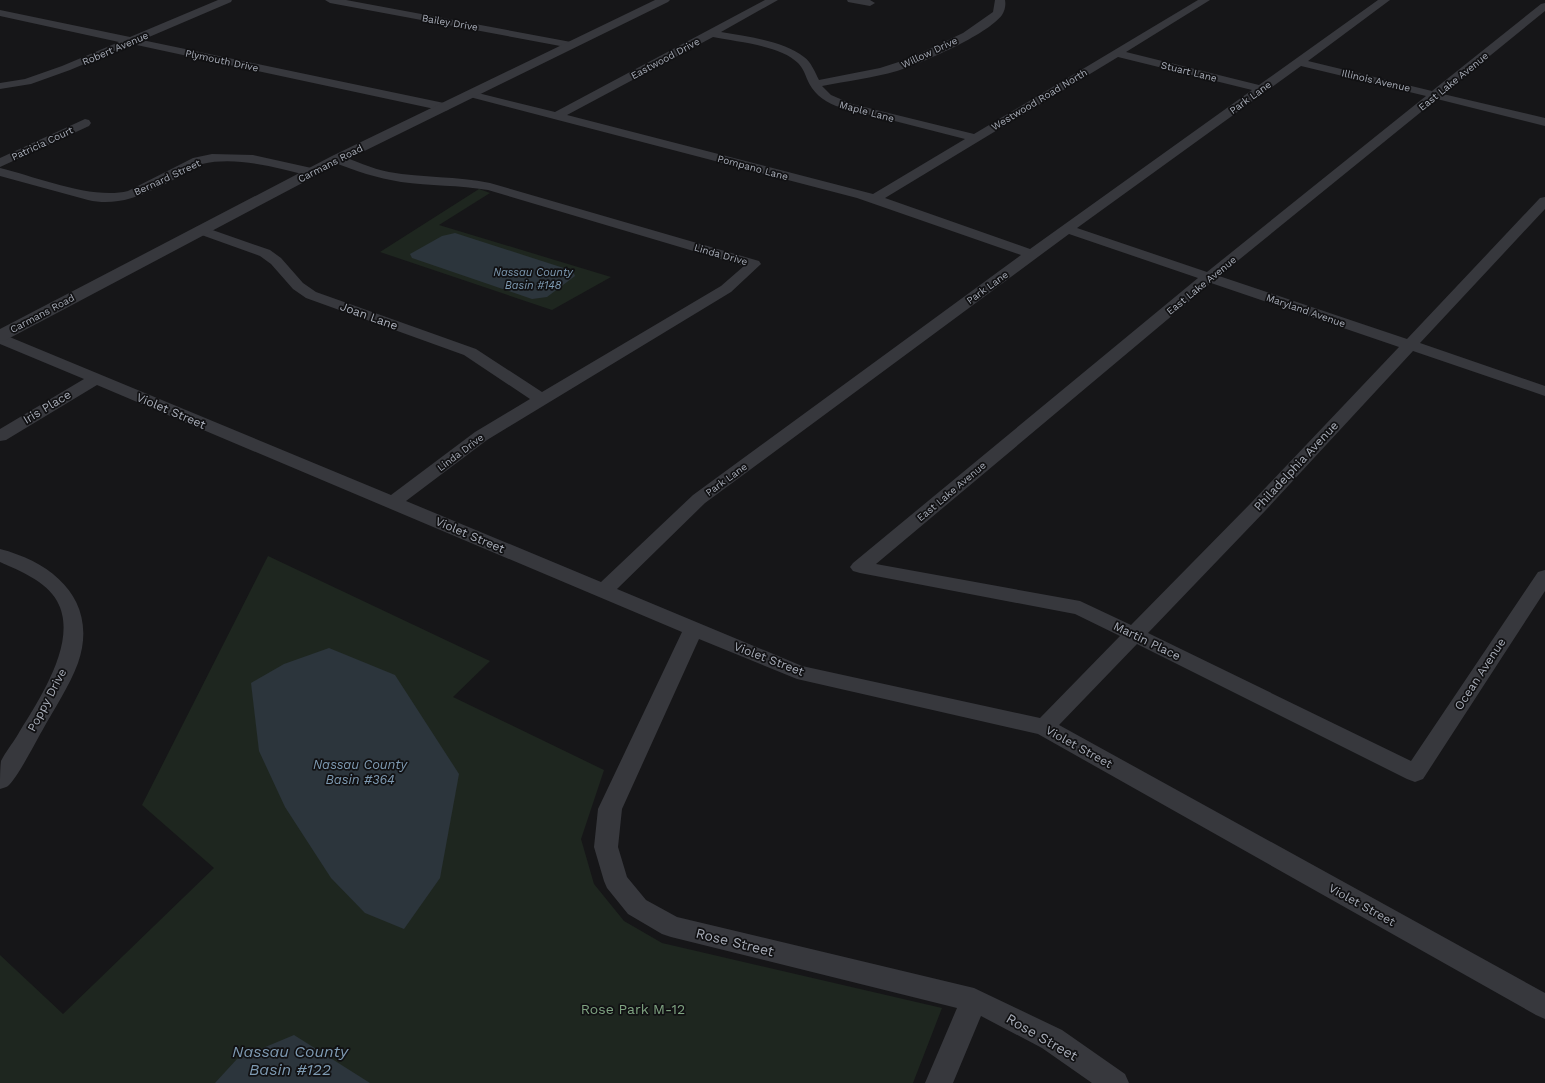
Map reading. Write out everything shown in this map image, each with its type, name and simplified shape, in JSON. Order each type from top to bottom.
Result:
[{"type":"street","name":"Robert Avenue","points":[[0,86],[42,78],[227,0]]},
{"type":"street","name":"Bailey Drive","points":[[330,0],[571,45]]},
{"type":"street","name":"Carmans Road","points":[[0,337],[311,172],[664,0]]},
{"type":"street","name":"Eastwood Drive","points":[[556,116],[773,0]]},
{"type":"street","points":[[852,0],[870,4]]},
{"type":"street","name":"Willow Drive","points":[[816,84],[880,71],[919,59],[987,25],[998,13],[1001,5],[1000,0]]},
{"type":"street","name":"Park Lane","points":[[603,591],[699,499],[1066,229],[1385,0]]},
{"type":"street","name":"Westwood Road North","points":[[874,199],[1117,53],[1200,1]]},
{"type":"street","name":"East Lake Avenue","points":[[860,567],[1209,278],[1545,6]]},
{"type":"street","name":"Plymouth Drive","points":[[0,14],[444,107]]},
{"type":"street","name":"Maple Lane","points":[[711,33],[776,48],[791,54],[806,65],[818,89],[823,95],[848,107],[976,138]]},
{"type":"street","name":"Stuart Lane","points":[[1117,53],[1261,89]]},
{"type":"street","name":"Illinois Avenue","points":[[1299,62],[1545,122]]},
{"type":"street","name":"Pompano Lane","points":[[470,94],[874,199],[1032,254]]},
{"type":"street","name":"Patricia Court","points":[[0,163],[85,123]]},
{"type":"street","name":"Bernard Street","points":[[0,172],[102,198],[121,197],[132,194],[198,161],[212,158],[253,159],[311,172]]},
{"type":"street","name":"Linda Drive","points":[[337,159],[359,168],[389,176],[452,181],[490,187],[754,264],[726,288],[480,436],[392,503]]},
{"type":"street","name":"Philadelphia Avenue","points":[[1044,727],[1258,507],[1545,201]]},
{"type":"street","name":"Maryland Avenue","points":[[1066,229],[1545,391]]},
{"type":"street","name":"Joan Lane","points":[[201,230],[265,253],[276,261],[298,286],[311,295],[470,352],[541,400]]},
{"type":"street","name":"Violet Street","points":[[0,337],[95,379],[797,672],[1044,727],[1545,1007]]},
{"type":"street","name":"Iris Place","points":[[0,436],[95,379]]},
{"type":"street","name":"Poppy Drive","points":[[0,555],[35,571],[52,582],[67,601],[74,627],[69,658],[62,677],[11,765],[0,780]]},
{"type":"street","name":"Martin Place","points":[[860,567],[1080,608],[1415,773]]},
{"type":"street","name":"Ocean Avenue","points":[[1415,773],[1545,576]]},
{"type":"street","name":"Rose Street","points":[[693,629],[610,809],[606,847],[616,881],[637,906],[671,926],[974,1000],[1052,1039],[1115,1083]]},
{"type":"street","points":[[939,1083],[974,1000]]},
{"type":"green space","name":"Nassau County Basin #148","points":[[479,189],[490,193],[439,225],[611,277],[552,310],[380,252]]},
{"type":"green space","name":"Rose Park M-12","points":[[268,556],[490,661],[453,697],[604,770],[581,839],[594,884],[624,921],[662,943],[942,1008],[913,1083],[0,1083],[0,955],[63,1014],[214,868],[142,805]]},
{"type":"water","name":"Nassau County Basin #148","points":[[455,233],[573,271],[575,276],[547,297],[532,299],[412,258],[410,254],[442,236]]},
{"type":"water","name":"Nassau County Basin #364","points":[[329,648],[395,675],[459,774],[440,878],[404,929],[365,913],[331,878],[285,807],[259,751],[251,683],[284,664]]},
{"type":"water","name":"Nassau County Basin #122","points":[[294,1035],[370,1083],[215,1083],[237,1059]]}]
